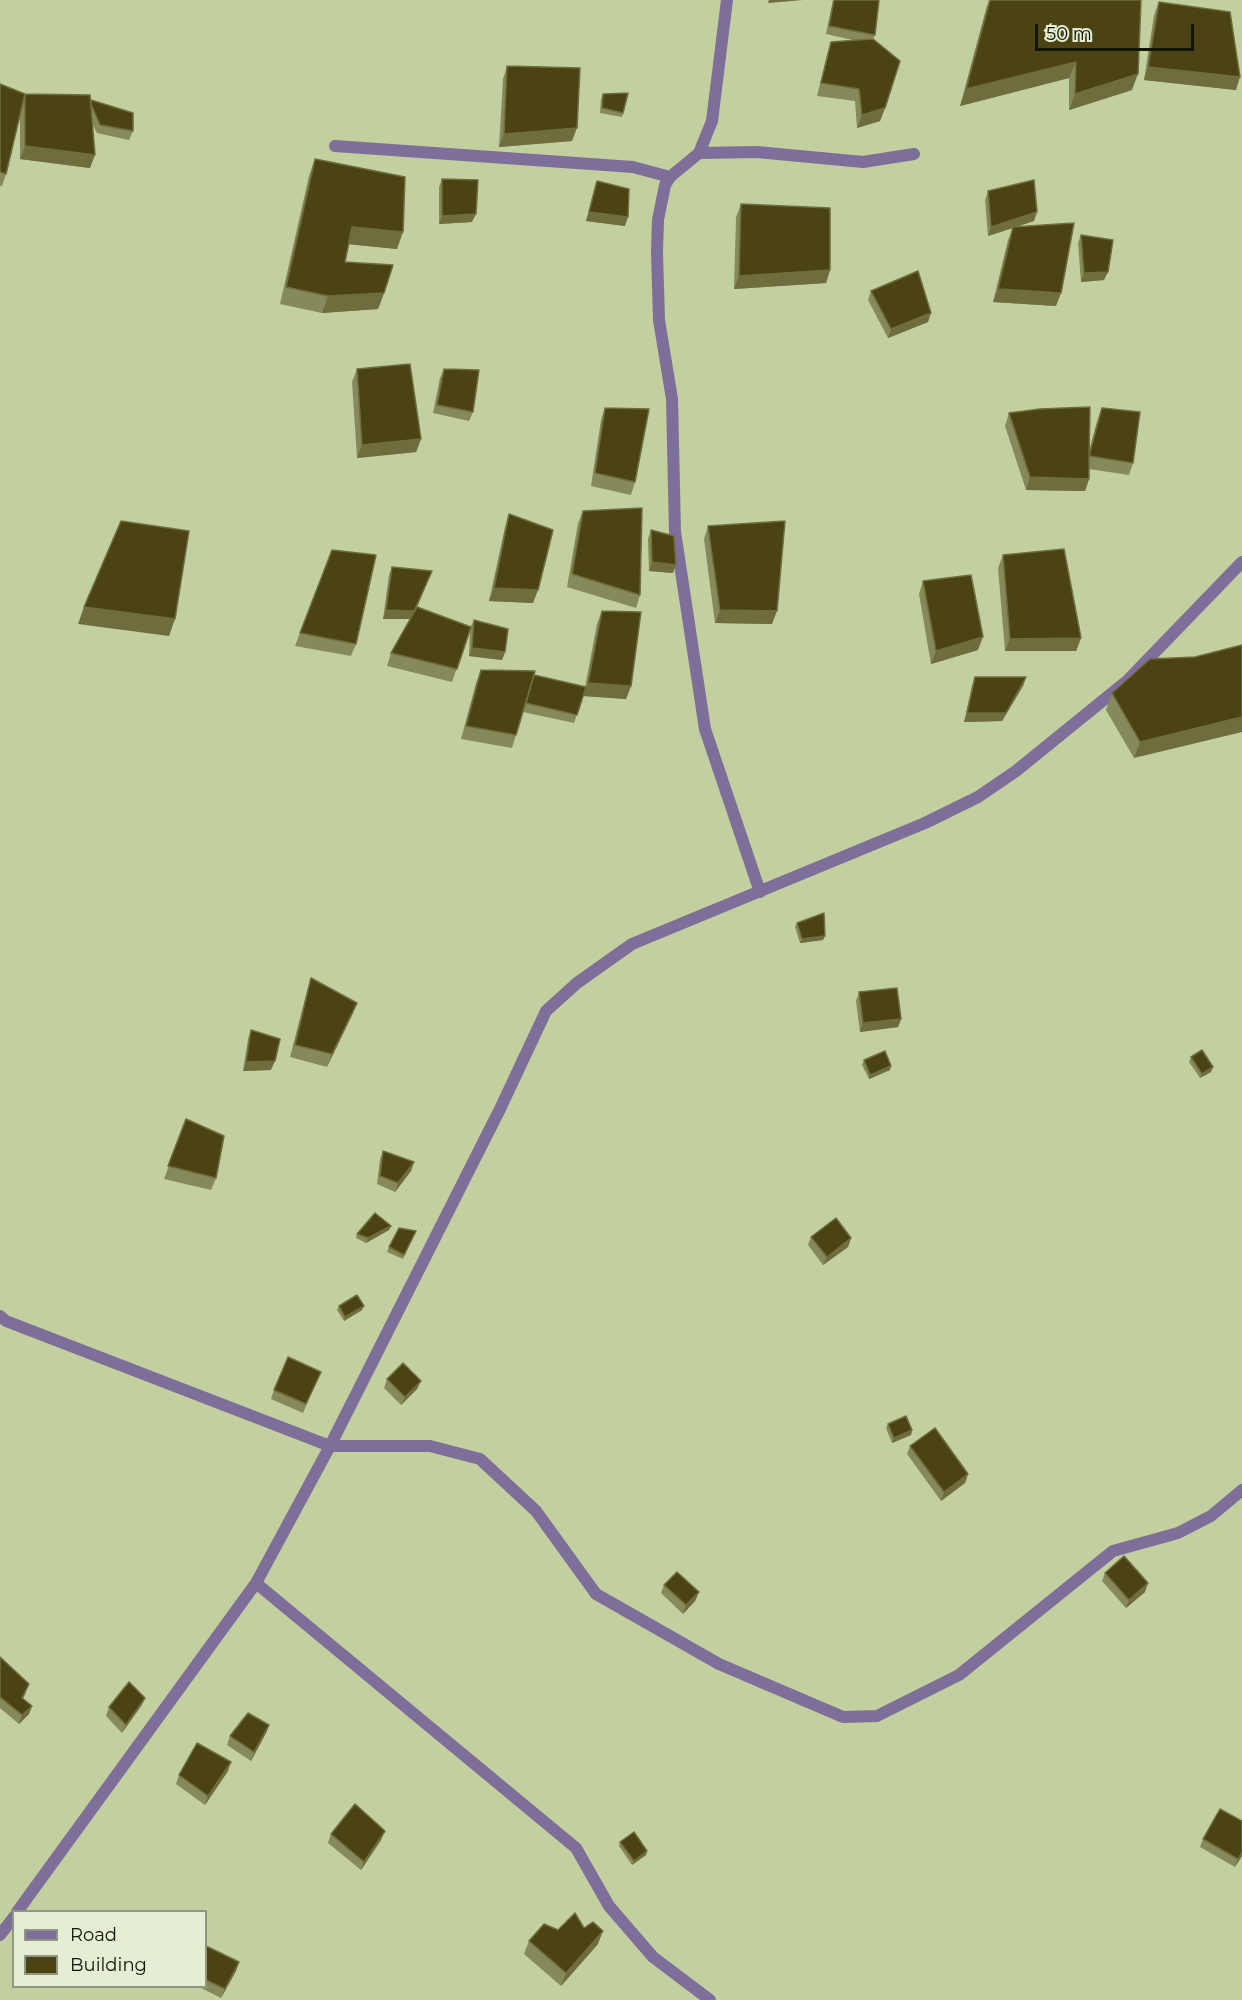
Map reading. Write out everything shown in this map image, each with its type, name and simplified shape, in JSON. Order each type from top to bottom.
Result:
[{"type":"street","points":[[727,0],[712,121],[699,153],[670,177],[662,196],[657,252],[660,320],[672,399],[675,532],[705,729],[760,892]]},
{"type":"street","points":[[335,146],[633,166],[670,177]]},
{"type":"street","points":[[699,153],[765,152],[863,162],[914,154]]},
{"type":"street","points":[[18,1910],[256,1583],[330,1446],[500,1109],[546,1011],[577,983],[632,944],[925,823],[978,797],[1127,681],[1242,562]]},
{"type":"street","points":[[0,1316],[6,1321],[330,1446],[430,1446],[480,1459],[536,1511],[596,1594],[719,1664],[843,1717],[877,1716],[959,1675],[1113,1551],[1178,1533],[1211,1516],[1242,1490]]},
{"type":"street","points":[[256,1583],[576,1848],[609,1906],[653,1958],[710,2000]]},
{"type":"street","points":[[0,1935],[12,1920]]},
{"type":"building","points":[[834,0],[879,0],[875,35],[829,26]]},
{"type":"building","points":[[990,0],[1141,0],[1138,74],[1075,94],[1076,62],[966,89]]},
{"type":"building","points":[[1159,2],[1230,12],[1240,77],[1148,67]]},
{"type":"building","points":[[873,39],[900,61],[885,108],[862,115],[859,89],[821,83],[831,42]]},
{"type":"building","points":[[507,66],[580,68],[577,128],[504,134]]},
{"type":"building","points":[[0,84],[25,94],[6,174],[0,172]]},
{"type":"building","points":[[628,93],[623,113],[602,108],[603,94]]},
{"type":"building","points":[[25,94],[90,95],[95,155],[25,146]]},
{"type":"building","points":[[91,100],[133,113],[133,131],[100,125]]},
{"type":"building","points":[[315,159],[405,177],[403,232],[352,227],[345,262],[393,265],[384,293],[328,296],[286,287]]},
{"type":"building","points":[[442,179],[478,180],[476,214],[442,216]]},
{"type":"building","points":[[1034,180],[1037,212],[991,227],[988,191]]},
{"type":"building","points":[[597,181],[629,189],[628,217],[589,212]]},
{"type":"building","points":[[741,204],[830,208],[830,270],[739,276]]},
{"type":"building","points":[[1074,223],[1061,293],[998,289],[1013,227]]},
{"type":"building","points":[[1081,235],[1113,240],[1108,272],[1084,273]]},
{"type":"building","points":[[918,271],[931,313],[891,329],[871,291]]},
{"type":"building","points":[[410,364],[421,439],[362,445],[357,369]]},
{"type":"building","points":[[444,369],[479,370],[473,412],[437,405]]},
{"type":"building","points":[[1090,407],[1089,479],[1030,477],[1009,413]]},
{"type":"building","points":[[605,408],[649,409],[635,482],[595,473]]},
{"type":"building","points":[[1102,408],[1140,412],[1133,463],[1089,456]]},
{"type":"building","points":[[642,508],[640,595],[572,574],[583,511]]},
{"type":"building","points":[[509,514],[553,530],[538,590],[494,588]]},
{"type":"building","points":[[121,521],[189,531],[175,619],[84,607]]},
{"type":"building","points":[[785,521],[777,611],[720,610],[708,526]]},
{"type":"building","points":[[651,530],[674,536],[676,565],[652,562]]},
{"type":"building","points":[[1064,549],[1081,638],[1010,639],[1003,555]]},
{"type":"building","points":[[332,550],[376,555],[356,644],[300,633]]},
{"type":"building","points":[[392,567],[432,571],[414,611],[386,610]]},
{"type":"building","points":[[971,575],[983,637],[936,651],[923,581]]},
{"type":"building","points":[[417,607],[471,627],[457,669],[391,653]]},
{"type":"building","points":[[602,611],[641,612],[631,686],[588,683]]},
{"type":"building","points":[[474,620],[508,629],[505,652],[472,648]]},
{"type":"building","points":[[1242,645],[1242,717],[1140,742],[1112,693],[1150,659],[1195,657]]},
{"type":"building","points":[[481,670],[535,671],[516,735],[466,726]]},
{"type":"building","points":[[534,675],[586,687],[577,715],[526,703]]},
{"type":"building","points":[[975,677],[1026,677],[1006,713],[967,713]]},
{"type":"building","points":[[824,913],[825,936],[802,939],[797,923]]},
{"type":"building","points":[[311,978],[357,1003],[332,1054],[295,1045]]},
{"type":"building","points":[[897,988],[901,1019],[863,1023],[859,992]]},
{"type":"building","points":[[251,1030],[280,1039],[275,1061],[246,1062]]},
{"type":"building","points":[[1202,1050],[1213,1067],[1202,1074],[1191,1057]]},
{"type":"building","points":[[885,1051],[891,1066],[870,1075],[864,1060]]},
{"type":"building","points":[[186,1119],[224,1136],[216,1178],[168,1166]]},
{"type":"building","points":[[383,1151],[414,1162],[398,1183],[380,1176]]},
{"type":"building","points":[[375,1213],[391,1226],[368,1238],[357,1234]]},
{"type":"building","points":[[836,1218],[851,1238],[827,1257],[811,1237]]},
{"type":"building","points":[[399,1228],[416,1231],[404,1255],[389,1247]]},
{"type":"building","points":[[357,1295],[364,1306],[345,1317],[339,1306]]},
{"type":"building","points":[[288,1357],[321,1372],[306,1404],[274,1390]]},
{"type":"building","points":[[403,1363],[421,1381],[405,1397],[387,1379]]},
{"type":"building","points":[[906,1416],[912,1430],[894,1438],[888,1424]]},
{"type":"building","points":[[935,1428],[968,1474],[944,1492],[910,1446]]},
{"type":"building","points":[[1124,1556],[1148,1583],[1129,1600],[1105,1573]]},
{"type":"building","points":[[677,1572],[699,1592],[686,1605],[664,1585]]},
{"type":"building","points":[[0,1657],[29,1684],[22,1698],[32,1706],[22,1715],[0,1697]]},
{"type":"building","points":[[129,1682],[145,1698],[126,1725],[109,1707]]},
{"type":"building","points":[[248,1713],[269,1725],[254,1752],[230,1736]]},
{"type":"building","points":[[197,1743],[231,1762],[208,1796],[179,1775]]},
{"type":"building","points":[[355,1804],[385,1831],[364,1862],[331,1834]]},
{"type":"building","points":[[1220,1809],[1242,1821],[1242,1852],[1238,1859],[1203,1839]]},
{"type":"building","points":[[634,1832],[647,1851],[634,1861],[620,1842]]},
{"type":"building","points":[[575,1913],[584,1928],[593,1922],[603,1931],[566,1973],[529,1941],[544,1924],[558,1930]]},
{"type":"building","points":[[207,1946],[239,1962],[225,1989],[207,1980]]}]
